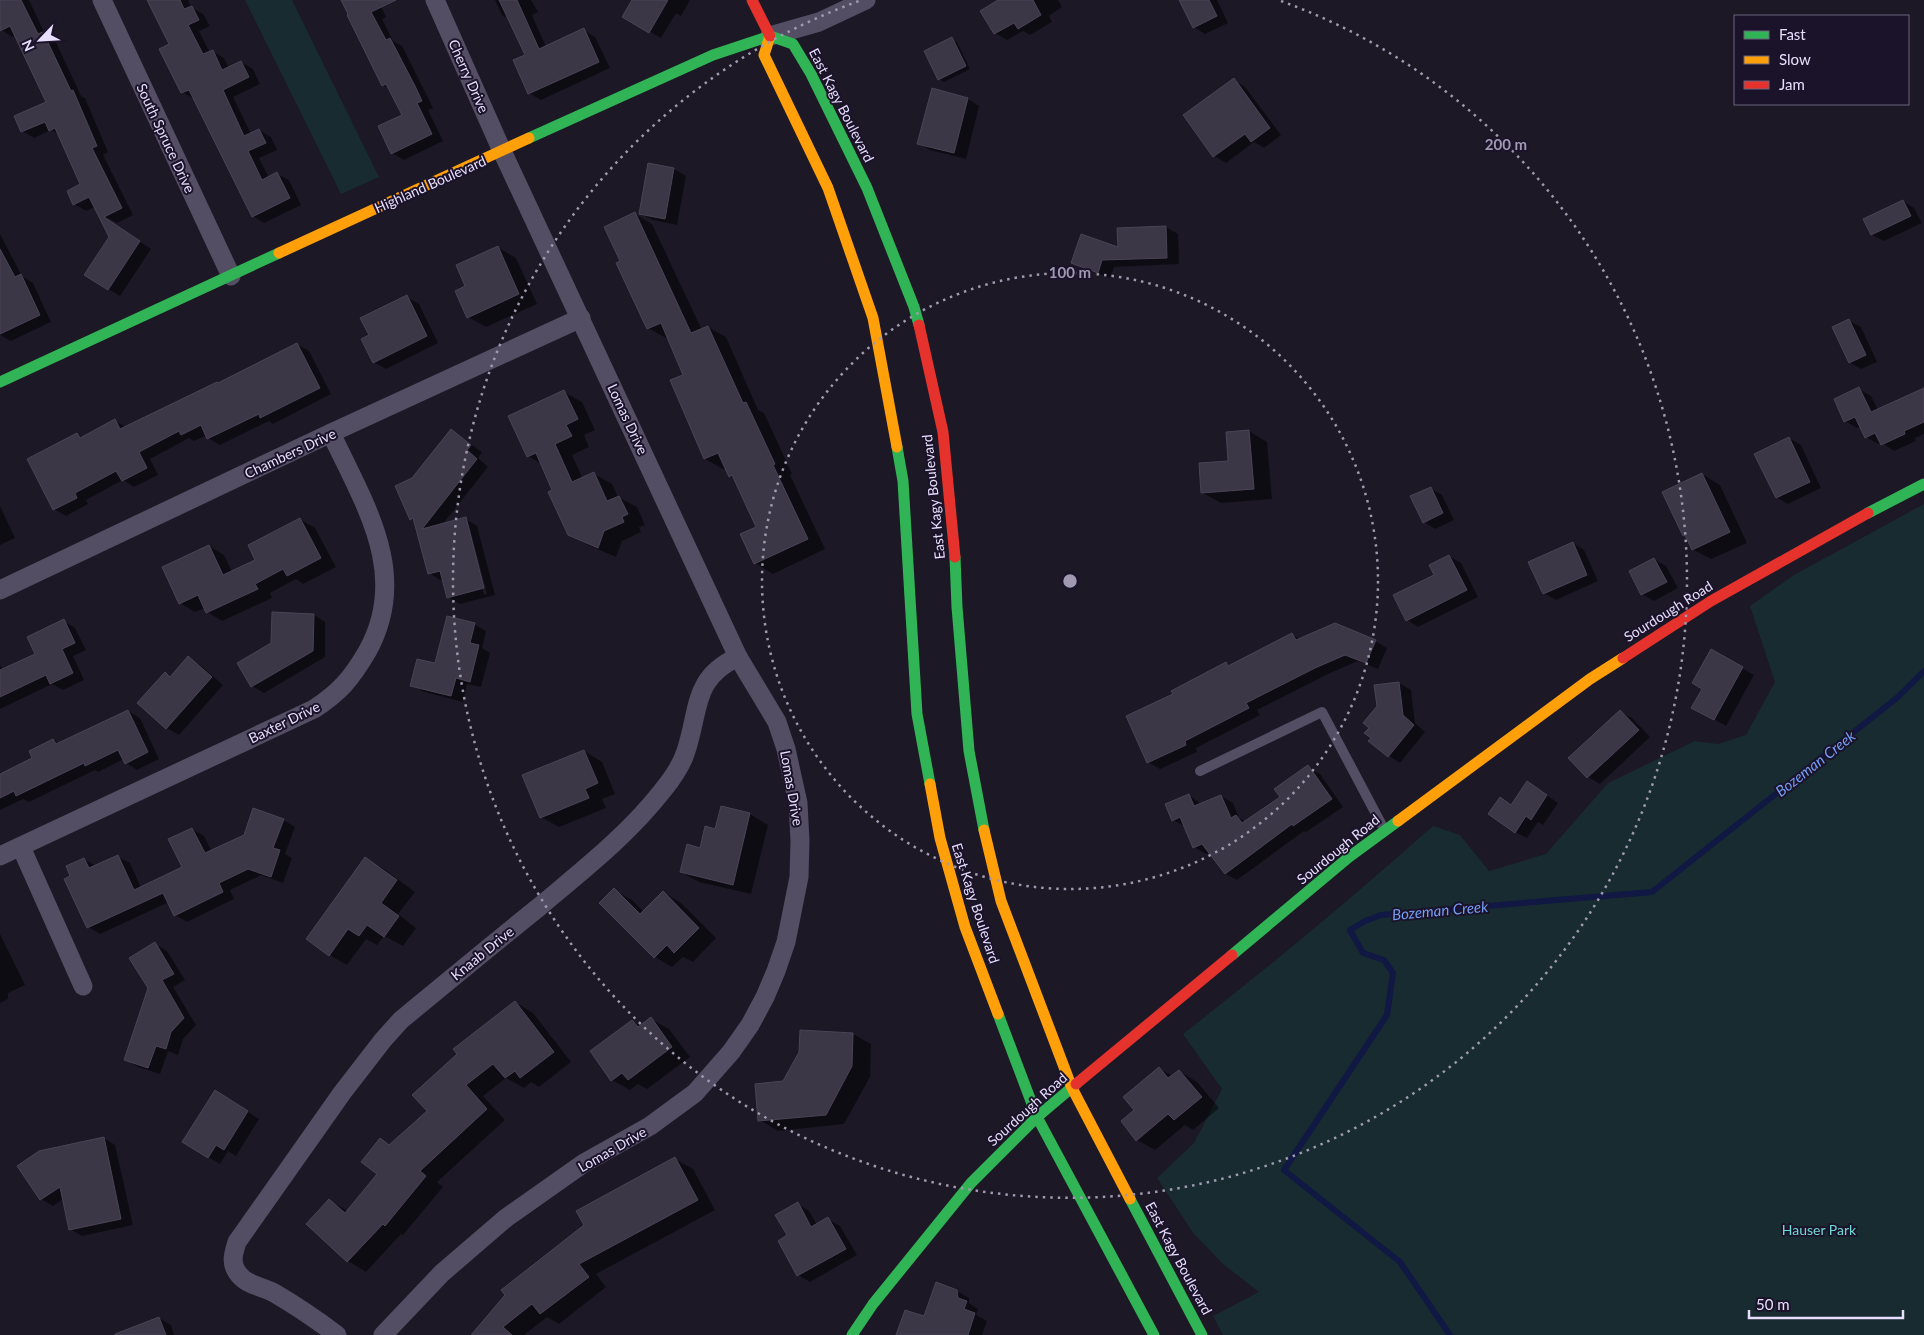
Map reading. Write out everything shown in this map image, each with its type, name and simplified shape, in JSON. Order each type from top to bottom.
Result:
[{"type":"main road","points":[[752,0],[770,36]]},
{"type":"main road","name":"Highland Boulevard","points":[[0,382],[713,55],[770,36]]},
{"type":"main road","name":"East Kagy Boulevard","points":[[1154,1335],[1037,1117],[965,927],[940,838],[917,714],[902,481],[892,411],[873,318],[828,188],[764,55],[770,36],[793,44],[811,74],[867,188],[914,307],[929,365],[943,432],[954,538],[957,608],[969,751],[980,815],[1001,901],[1072,1088],[1202,1335]]},
{"type":"main road","name":"Sourdough Road","points":[[852,1335],[873,1304],[971,1183],[1037,1117],[1349,857],[1590,679],[1711,601],[1848,524],[1924,484]]},
{"type":"street","name":"South Spruce Drive","points":[[102,0],[231,276]]},
{"type":"street","name":"Cherry Drive","points":[[435,0],[502,151]]},
{"type":"street","name":"Highland Boulevard","points":[[770,36],[819,22],[866,0]]},
{"type":"street","name":"Lomas Drive","points":[[383,1335],[442,1273],[506,1218],[584,1164],[650,1126],[694,1092],[731,1052],[750,1025],[776,971],[786,942],[799,877],[798,804],[786,749],[777,722],[738,657],[502,151]]},
{"type":"street","name":"Chambers Drive","points":[[0,590],[331,433],[581,318]]},
{"type":"street","name":"Baxter Drive","points":[[0,856],[314,709],[335,695],[355,673],[373,640],[383,609],[386,585],[382,555],[370,518],[331,433]]},
{"type":"street","name":"Knaab Drive","points":[[337,1335],[307,1312],[273,1292],[249,1283],[236,1271],[232,1255],[237,1242],[342,1093],[401,1020],[584,870],[644,815],[668,784],[685,753],[698,699],[709,677],[724,663],[738,657]]},
{"type":"street","points":[[20,846],[83,986]]},
{"type":"lane","points":[[1200,771],[1322,712],[1385,830]]},
{"type":"green space","points":[[245,0],[292,0],[379,177],[341,194]]},
{"type":"green space","name":"Hauser Park","points":[[1924,504],[1924,1335],[1223,1335],[1213,1316],[1259,1292],[1223,1264],[1194,1234],[1157,1178],[1194,1143],[1222,1089],[1183,1034],[1310,932],[1433,826],[1460,835],[1489,871],[1546,854],[1608,783],[1695,741],[1718,744],[1746,735],[1775,682],[1750,606],[1794,575]]},
{"type":"building","points":[[0,0],[21,0],[38,34],[43,32],[71,91],[73,90],[97,146],[92,148],[122,208],[104,217],[140,241],[108,290],[84,275],[109,237],[89,197],[73,205],[67,191],[80,184],[55,128],[49,131],[45,122],[21,132],[14,116],[46,102],[10,26],[0,31]]},
{"type":"building","points":[[147,0],[180,0],[184,9],[192,6],[199,20],[188,25],[203,54],[213,50],[222,70],[241,61],[249,77],[223,90],[244,136],[259,129],[266,143],[248,151],[262,180],[277,172],[290,198],[252,217],[189,90],[181,93],[159,49],[169,44]]},
{"type":"building","points":[[341,0],[396,0],[371,12],[386,40],[390,38],[415,86],[422,101],[417,103],[432,134],[391,154],[378,126],[402,115],[386,84],[382,86]]},
{"type":"building","points":[[499,0],[517,0],[539,49],[584,28],[599,62],[528,94],[513,60],[525,55]]},
{"type":"building","points":[[632,0],[668,0],[649,33],[622,17]]},
{"type":"building","points":[[998,0],[1033,0],[1041,15],[1018,29],[1014,23],[994,34],[980,11]]},
{"type":"building","points":[[1179,0],[1209,0],[1217,16],[1193,28]]},
{"type":"building","points":[[952,37],[966,66],[938,80],[924,51]]},
{"type":"building","points":[[1234,78],[1270,128],[1251,142],[1245,134],[1213,157],[1183,115]]},
{"type":"building","points":[[932,88],[968,98],[954,153],[917,144]]},
{"type":"building","points":[[648,163],[674,168],[665,219],[639,214]]},
{"type":"building","points":[[1903,200],[1911,216],[1871,235],[1863,219]]},
{"type":"building","points":[[635,212],[691,333],[708,326],[743,403],[746,402],[808,539],[754,564],[740,534],[756,527],[732,475],[729,477],[718,453],[704,459],[670,380],[683,375],[661,323],[647,329],[616,263],[620,261],[604,227]]},
{"type":"building","points":[[1166,226],[1167,258],[1102,260],[1098,273],[1071,263],[1081,234],[1118,247],[1117,228]]},
{"type":"building","points":[[498,246],[519,294],[467,318],[455,291],[465,286],[456,265]]},
{"type":"building","points":[[0,249],[15,277],[21,274],[40,315],[0,334]]},
{"type":"building","points":[[407,295],[427,336],[373,363],[361,339],[369,335],[360,318]]},
{"type":"building","points":[[1849,319],[1866,355],[1849,363],[1832,327]]},
{"type":"building","points":[[297,343],[320,388],[260,418],[259,414],[207,439],[201,425],[181,435],[179,431],[139,452],[147,468],[122,481],[116,471],[75,493],[77,498],[53,510],[27,459],[77,433],[80,438],[115,419],[120,429]]},
{"type":"building","points":[[1859,387],[1871,412],[1924,388],[1924,422],[1904,431],[1905,434],[1881,445],[1875,433],[1865,438],[1855,417],[1844,422],[1834,399]]},
{"type":"building","points":[[564,390],[578,419],[566,425],[572,436],[555,444],[572,482],[594,472],[607,501],[619,496],[628,514],[622,517],[624,522],[604,531],[598,548],[568,535],[548,492],[552,490],[536,453],[527,457],[508,416]]},
{"type":"building","points":[[451,429],[471,445],[467,450],[477,459],[422,529],[466,517],[484,588],[447,598],[440,571],[428,574],[413,518],[410,520],[395,486],[412,478]]},
{"type":"building","points":[[1249,430],[1254,489],[1201,493],[1199,463],[1228,461],[1226,432]]},
{"type":"building","points":[[1789,437],[1810,482],[1776,498],[1754,454]]},
{"type":"building","points":[[1702,473],[1730,532],[1692,550],[1685,535],[1683,536],[1662,492]]},
{"type":"building","points":[[1431,487],[1443,513],[1423,523],[1410,496]]},
{"type":"building","points":[[300,518],[321,558],[287,576],[283,569],[255,584],[258,589],[206,613],[198,595],[179,604],[162,567],[209,545],[223,575],[255,560],[248,545]]},
{"type":"building","points":[[1573,542],[1587,575],[1543,594],[1528,562]]},
{"type":"building","points":[[1449,555],[1467,590],[1406,621],[1393,595],[1434,575],[1429,565]]},
{"type":"building","points":[[1654,558],[1667,582],[1641,595],[1629,571]]},
{"type":"building","points":[[272,612],[314,614],[313,651],[251,687],[237,663],[271,643]]},
{"type":"building","points":[[447,616],[475,623],[470,643],[479,645],[470,682],[456,678],[451,696],[410,686],[417,659],[435,663]]},
{"type":"building","points":[[64,619],[75,643],[62,649],[73,673],[50,684],[46,675],[0,697],[0,670],[35,654],[27,637]]},
{"type":"building","points":[[1335,623],[1376,640],[1366,663],[1345,655],[1315,668],[1246,703],[1249,708],[1185,741],[1186,745],[1147,763],[1126,716],[1173,694],[1171,691],[1226,662],[1228,666],[1292,633],[1296,640]]},
{"type":"building","points":[[1711,649],[1743,667],[1714,720],[1691,708],[1702,689],[1692,683]]},
{"type":"building","points":[[188,656],[212,677],[166,729],[137,703],[165,672],[170,677]]},
{"type":"building","points":[[1399,682],[1403,715],[1414,725],[1388,757],[1368,741],[1371,738],[1364,733],[1369,728],[1363,723],[1377,706],[1374,685]]},
{"type":"building","points":[[128,710],[148,752],[125,764],[118,750],[85,766],[84,763],[16,796],[14,791],[0,798],[0,774],[32,758],[29,751],[53,739],[56,744]]},
{"type":"building","points":[[1620,710],[1639,730],[1587,778],[1568,758]]},
{"type":"building","points":[[584,750],[598,783],[585,789],[589,798],[540,818],[522,775]]},
{"type":"building","points":[[1308,765],[1332,799],[1293,826],[1292,824],[1225,874],[1202,844],[1193,848],[1180,817],[1172,821],[1165,804],[1189,794],[1194,806],[1221,795],[1231,818],[1236,815],[1242,823],[1280,797],[1274,789]]},
{"type":"building","points":[[1527,781],[1547,795],[1531,820],[1526,816],[1515,833],[1488,814],[1500,797],[1511,805]]},
{"type":"building","points":[[721,806],[750,813],[733,885],[680,872],[687,844],[700,848],[705,826],[715,829]]},
{"type":"building","points":[[253,808],[284,819],[273,848],[280,850],[271,877],[248,869],[219,883],[223,892],[174,916],[163,893],[87,928],[64,879],[70,876],[66,866],[84,858],[89,868],[118,855],[134,890],[182,867],[168,839],[192,828],[205,853],[244,835]]},
{"type":"building","points":[[365,857],[397,880],[381,903],[399,916],[384,937],[367,925],[359,936],[348,929],[329,956],[306,939]]},
{"type":"building","points":[[614,888],[640,914],[663,891],[699,928],[674,953],[667,945],[654,958],[599,903]]},
{"type":"building","points":[[155,942],[174,974],[162,980],[184,1018],[171,1032],[166,1049],[156,1046],[148,1068],[124,1060],[148,988],[129,958]]},
{"type":"building","points":[[515,1001],[554,1052],[520,1078],[515,1071],[505,1078],[493,1064],[466,1085],[487,1109],[420,1171],[426,1176],[385,1226],[383,1224],[347,1262],[306,1224],[329,1199],[345,1213],[377,1174],[361,1162],[380,1138],[389,1145],[427,1111],[412,1095],[457,1054],[453,1049]]},
{"type":"building","points":[[651,1017],[672,1047],[628,1080],[622,1073],[611,1081],[590,1051],[632,1020],[638,1027]]},
{"type":"building","points":[[800,1030],[853,1033],[852,1066],[826,1115],[758,1121],[755,1084],[783,1081],[799,1052]]},
{"type":"building","points":[[1159,1067],[1168,1078],[1179,1070],[1202,1097],[1174,1120],[1168,1114],[1136,1141],[1121,1121],[1134,1110],[1123,1097]]},
{"type":"building","points":[[215,1090],[248,1111],[224,1150],[216,1145],[208,1158],[182,1142]]},
{"type":"building","points":[[104,1137],[121,1219],[69,1230],[60,1187],[40,1200],[17,1166],[39,1151]]},
{"type":"building","points":[[675,1157],[698,1200],[579,1264],[589,1277],[540,1314],[532,1304],[503,1327],[512,1335],[471,1335],[505,1295],[501,1290],[584,1225],[576,1211]]},
{"type":"building","points":[[798,1202],[811,1227],[828,1217],[846,1249],[797,1276],[778,1241],[787,1235],[775,1215]]},
{"type":"building","points":[[936,1282],[957,1290],[958,1298],[967,1301],[964,1309],[975,1313],[968,1335],[896,1335],[905,1310],[924,1316]]},
{"type":"building","points":[[159,1317],[166,1335],[115,1335],[115,1334]]},
{"type":"waterway","name":"Bozeman Creek","points":[[1450,1335],[1400,1262],[1284,1170],[1387,1015],[1393,973],[1384,960],[1363,953],[1350,930],[1365,921],[1381,915],[1652,892],[1898,697],[1924,671]]},
{"type":"traffic: fast","points":[[770,36],[793,44],[811,74],[867,188],[914,307],[919,325]]},
{"type":"traffic: fast","points":[[529,138],[713,55],[770,36]]},
{"type":"traffic: fast","points":[[0,382],[279,253]]},
{"type":"traffic: fast","points":[[897,447],[903,481],[917,714],[930,784]]},
{"type":"traffic: fast","points":[[1868,513],[1924,484]]},
{"type":"traffic: fast","points":[[955,557],[957,607],[969,751],[984,830]]},
{"type":"traffic: fast","points":[[1232,955],[1349,857],[1398,821]]},
{"type":"traffic: fast","points":[[998,1014],[1037,1117],[1154,1335]]},
{"type":"traffic: fast","points":[[852,1335],[873,1304],[971,1183],[1037,1117],[1076,1084]]},
{"type":"traffic: fast","points":[[1130,1199],[1202,1335]]},
{"type":"traffic: slow","points":[[770,36],[764,55],[828,188],[873,318],[897,447]]},
{"type":"traffic: slow","points":[[279,253],[529,138]]},
{"type":"traffic: slow","points":[[1398,821],[1590,679],[1623,658]]},
{"type":"traffic: slow","points":[[930,784],[940,838],[965,927],[998,1014]]},
{"type":"traffic: slow","points":[[984,830],[1001,901],[1072,1088],[1130,1199]]},
{"type":"traffic: jam","points":[[752,0],[770,36]]},
{"type":"traffic: jam","points":[[919,325],[943,432],[955,557]]},
{"type":"traffic: jam","points":[[1623,658],[1711,601],[1868,513]]},
{"type":"traffic: jam","points":[[1076,1084],[1232,955]]}]
